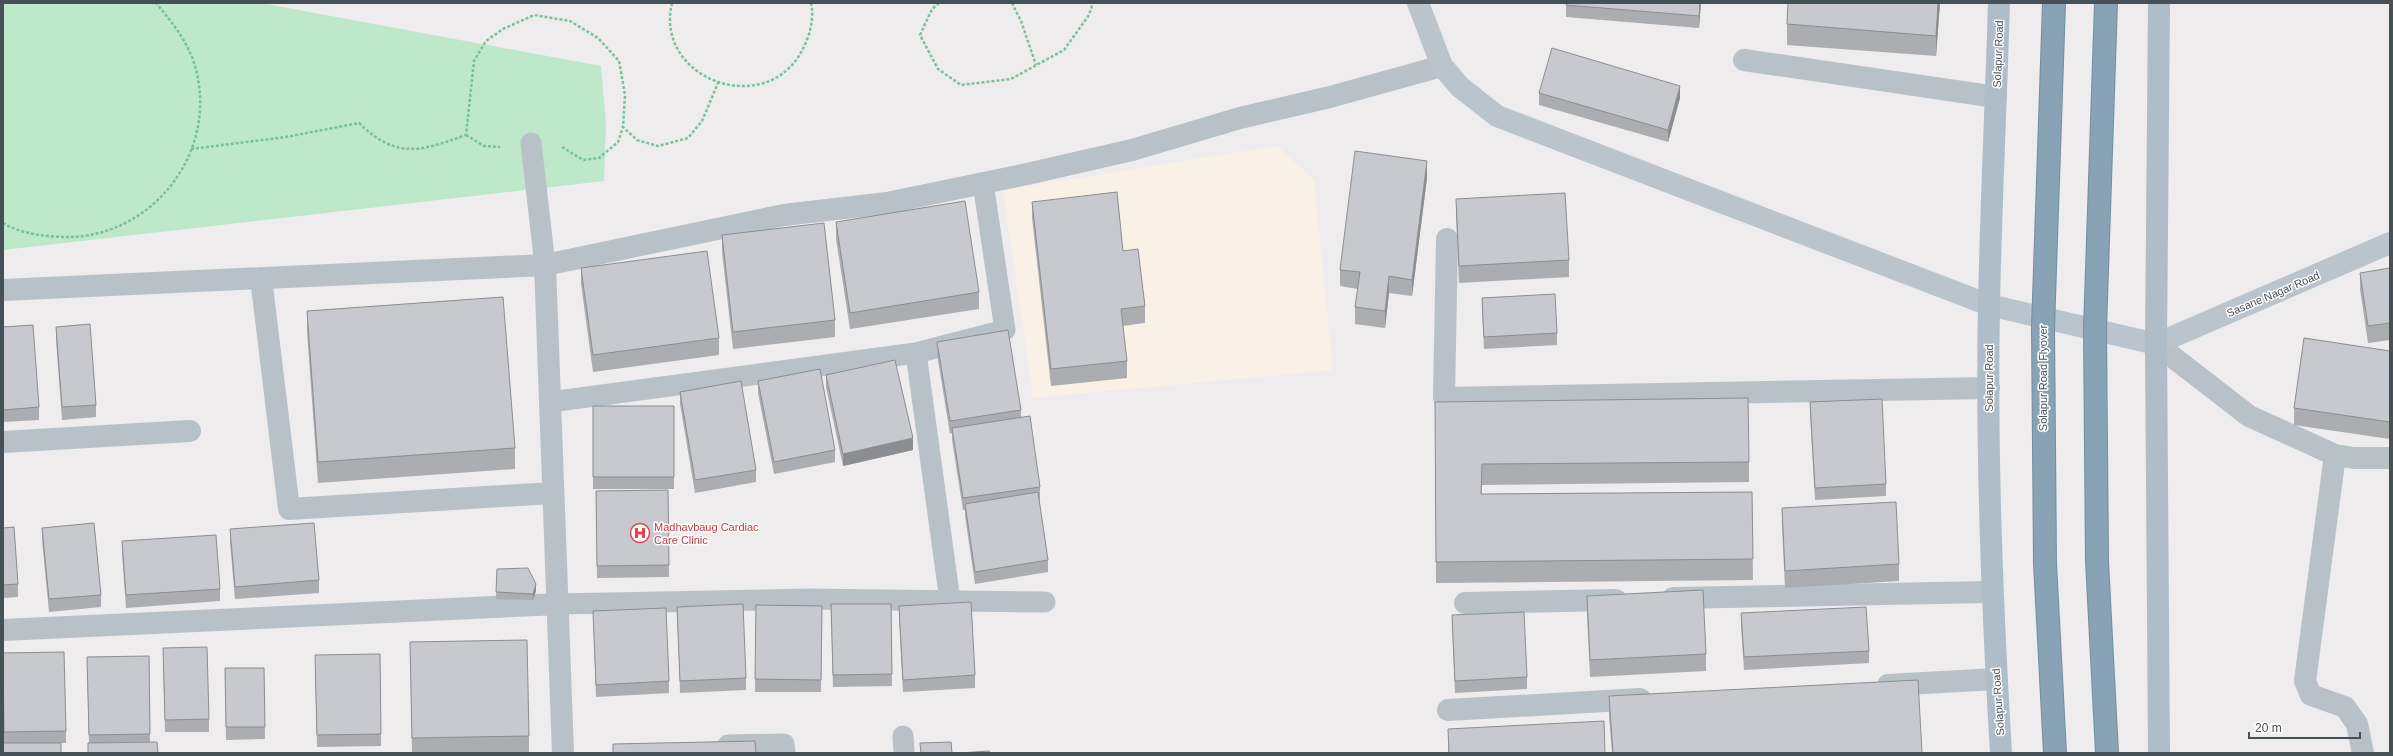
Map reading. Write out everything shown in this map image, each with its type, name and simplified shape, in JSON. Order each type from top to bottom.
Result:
[{"type":"highway","name":"Solapur Road Flyover","points":[[2054,3],[2043,328],[2045,563],[2055,753]]},
{"type":"highway","points":[[2106,3],[2095,336],[2097,561],[2107,753]]},
{"type":"main road","name":"Solapur Road","points":[[1999,3],[1989,306],[1989,388],[1991,592],[2001,753]]},
{"type":"main road","points":[[2159,3],[2156,344],[2159,753]]},
{"type":"street","points":[[1418,3],[1442,66],[1460,87],[1497,116],[1989,306],[2156,344],[2249,416],[2335,455],[2354,458],[2390,458]]},
{"type":"street","points":[[1744,60],[1996,96]]},
{"type":"street","points":[[3,290],[545,265],[784,215],[886,203],[1132,150],[1240,118],[1330,97],[1442,66]]},
{"type":"street","points":[[1447,239],[1444,398],[1989,388]]},
{"type":"street","name":"Sasane Nagar Road","points":[[2156,344],[2390,243]]},
{"type":"street","points":[[545,265],[552,493],[558,604],[563,753]]},
{"type":"street","points":[[261,278],[289,510],[552,493]]},
{"type":"street","points":[[3,442],[190,431]]},
{"type":"street","points":[[2335,455],[2305,681],[2311,695],[2345,708],[2357,724],[2363,753]]},
{"type":"street","points":[[1657,599],[1991,592]]},
{"type":"street","points":[[1465,603],[1633,599]]},
{"type":"street","points":[[3,630],[558,604]]},
{"type":"street","points":[[1869,686],[1996,679]]},
{"type":"street","points":[[1448,710],[1662,698]]},
{"type":"lane","points":[[531,143],[545,265]]},
{"type":"lane","points":[[550,402],[916,353],[1005,330],[983,183]]},
{"type":"lane","points":[[916,353],[950,601]]},
{"type":"lane","points":[[558,604],[808,599],[1045,602]]},
{"type":"lane","points":[[707,745],[784,744],[785,753]]},
{"type":"path","points":[[3,222],[46,237],[88,237],[129,223],[163,197],[187,162],[199,122],[198,78],[182,35],[156,3]]},
{"type":"path","points":[[672,3],[670,12],[672,34],[682,56],[698,72],[718,83],[742,87],[765,83],[786,71],[802,53],[811,30],[811,3]]},
{"type":"path","points":[[939,3],[932,9],[920,35],[938,69],[961,85],[1011,79],[1064,50],[1089,15],[1093,3]]},
{"type":"path","points":[[1012,3],[1021,21],[1036,65]]},
{"type":"path","points":[[191,148],[286,137],[359,123],[376,139],[405,149],[432,147],[466,135],[474,61],[486,41],[503,29],[534,15],[570,21],[598,38],[619,61],[625,95],[622,127],[637,140],[658,146],[688,138],[702,121],[718,83]]},
{"type":"shaded area","points":[[1277,146],[1314,180],[1333,370],[1033,398],[1003,190]]},
{"type":"green space","points":[[3,3],[261,3],[601,66],[606,125],[604,181],[3,250]]},
{"type":"building","points":[[1566,3],[1700,3],[1699,16],[1566,5]]},
{"type":"building","points":[[1788,3],[1938,3],[1936,36],[1787,24]]},
{"type":"building","points":[[1552,48],[1680,86],[1668,130],[1539,93]]},
{"type":"building","points":[[1355,151],[1427,161],[1412,280],[1389,276],[1385,311],[1355,307],[1360,272],[1340,270]]},
{"type":"building","points":[[1117,192],[1123,251],[1138,249],[1145,306],[1121,309],[1127,361],[1051,369],[1032,202]]},
{"type":"building","points":[[1565,193],[1569,260],[1459,266],[1456,199]]},
{"type":"building","points":[[965,201],[979,292],[850,313],[836,222]]},
{"type":"building","points":[[824,223],[835,320],[733,332],[722,235]]},
{"type":"building","points":[[707,251],[719,338],[593,355],[581,268]]},
{"type":"building","points":[[2390,268],[2390,323],[2368,326],[2360,273]]},
{"type":"building","points":[[1555,294],[1557,333],[1484,337],[1482,298]]},
{"type":"building","points":[[503,297],[515,448],[318,462],[307,311]]},
{"type":"building","points":[[90,324],[96,405],[62,407],[56,327]]},
{"type":"building","points":[[33,325],[39,407],[3,410],[3,327]]},
{"type":"building","points":[[1008,330],[1021,410],[950,421],[937,342]]},
{"type":"building","points":[[2304,338],[2390,351],[2390,422],[2294,408]]},
{"type":"building","points":[[895,360],[913,438],[843,454],[826,375]]},
{"type":"building","points":[[820,369],[835,450],[774,462],[758,381]]},
{"type":"building","points":[[741,381],[756,470],[695,480],[680,392]]},
{"type":"building","points":[[1748,398],[1749,462],[1482,464],[1481,494],[1752,492],[1753,559],[1436,562],[1435,402]]},
{"type":"building","points":[[1882,399],[1886,484],[1815,488],[1810,402]]},
{"type":"building","points":[[593,406],[674,406],[674,477],[593,477]]},
{"type":"building","points":[[1030,416],[1040,487],[963,498],[952,428]]},
{"type":"building","points":[[668,490],[669,565],[597,566],[596,491]]},
{"type":"building","points":[[1038,492],[1048,560],[975,572],[965,504]]},
{"type":"building","points":[[1896,502],[1899,564],[1785,571],[1782,508]]},
{"type":"building","points":[[94,523],[101,595],[49,599],[42,528]]},
{"type":"building","points":[[314,523],[319,580],[235,587],[230,529]]},
{"type":"building","points":[[14,527],[18,584],[3,585],[3,528]]},
{"type":"building","points":[[216,535],[220,589],[126,595],[122,541]]},
{"type":"building","points":[[528,568],[536,584],[533,594],[496,592],[497,569]]},
{"type":"building","points":[[1703,590],[1706,654],[1590,660],[1587,596]]},
{"type":"building","points":[[971,602],[975,675],[903,680],[899,606]]},
{"type":"building","points":[[743,604],[746,678],[680,681],[677,607]]},
{"type":"building","points":[[831,604],[891,604],[892,674],[833,675]]},
{"type":"building","points":[[756,605],[822,606],[821,680],[755,679]]},
{"type":"building","points":[[1866,607],[1869,651],[1744,657],[1741,613]]},
{"type":"building","points":[[666,608],[669,681],[596,685],[593,611]]},
{"type":"building","points":[[1524,612],[1527,677],[1455,681],[1452,615]]},
{"type":"building","points":[[527,640],[529,736],[412,738],[410,642]]},
{"type":"building","points":[[207,647],[209,719],[165,720],[163,648]]},
{"type":"building","points":[[64,652],[66,731],[4,732],[3,653]]},
{"type":"building","points":[[380,654],[381,734],[317,735],[315,655]]},
{"type":"building","points":[[149,656],[150,734],[89,735],[87,657]]},
{"type":"building","points":[[225,668],[264,668],[265,727],[226,727]]},
{"type":"building","points":[[1918,680],[1922,753],[1613,753],[1609,696]]},
{"type":"building","points":[[1604,721],[1605,753],[1449,753],[1448,729]]},
{"type":"building","points":[[755,741],[756,753],[613,753],[613,744]]},
{"type":"building","points":[[157,742],[158,753],[88,753],[88,743]]},
{"type":"building","points":[[951,742],[952,753],[921,753],[920,743]]},
{"type":"building","points":[[3,743],[61,743],[61,753],[3,753]]},
{"type":"building","points":[[989,751],[990,753],[959,753]]},
{"type":"place","name":"Madhavbaug Cardiac Care Clinic","points":[[640,533]]}]
